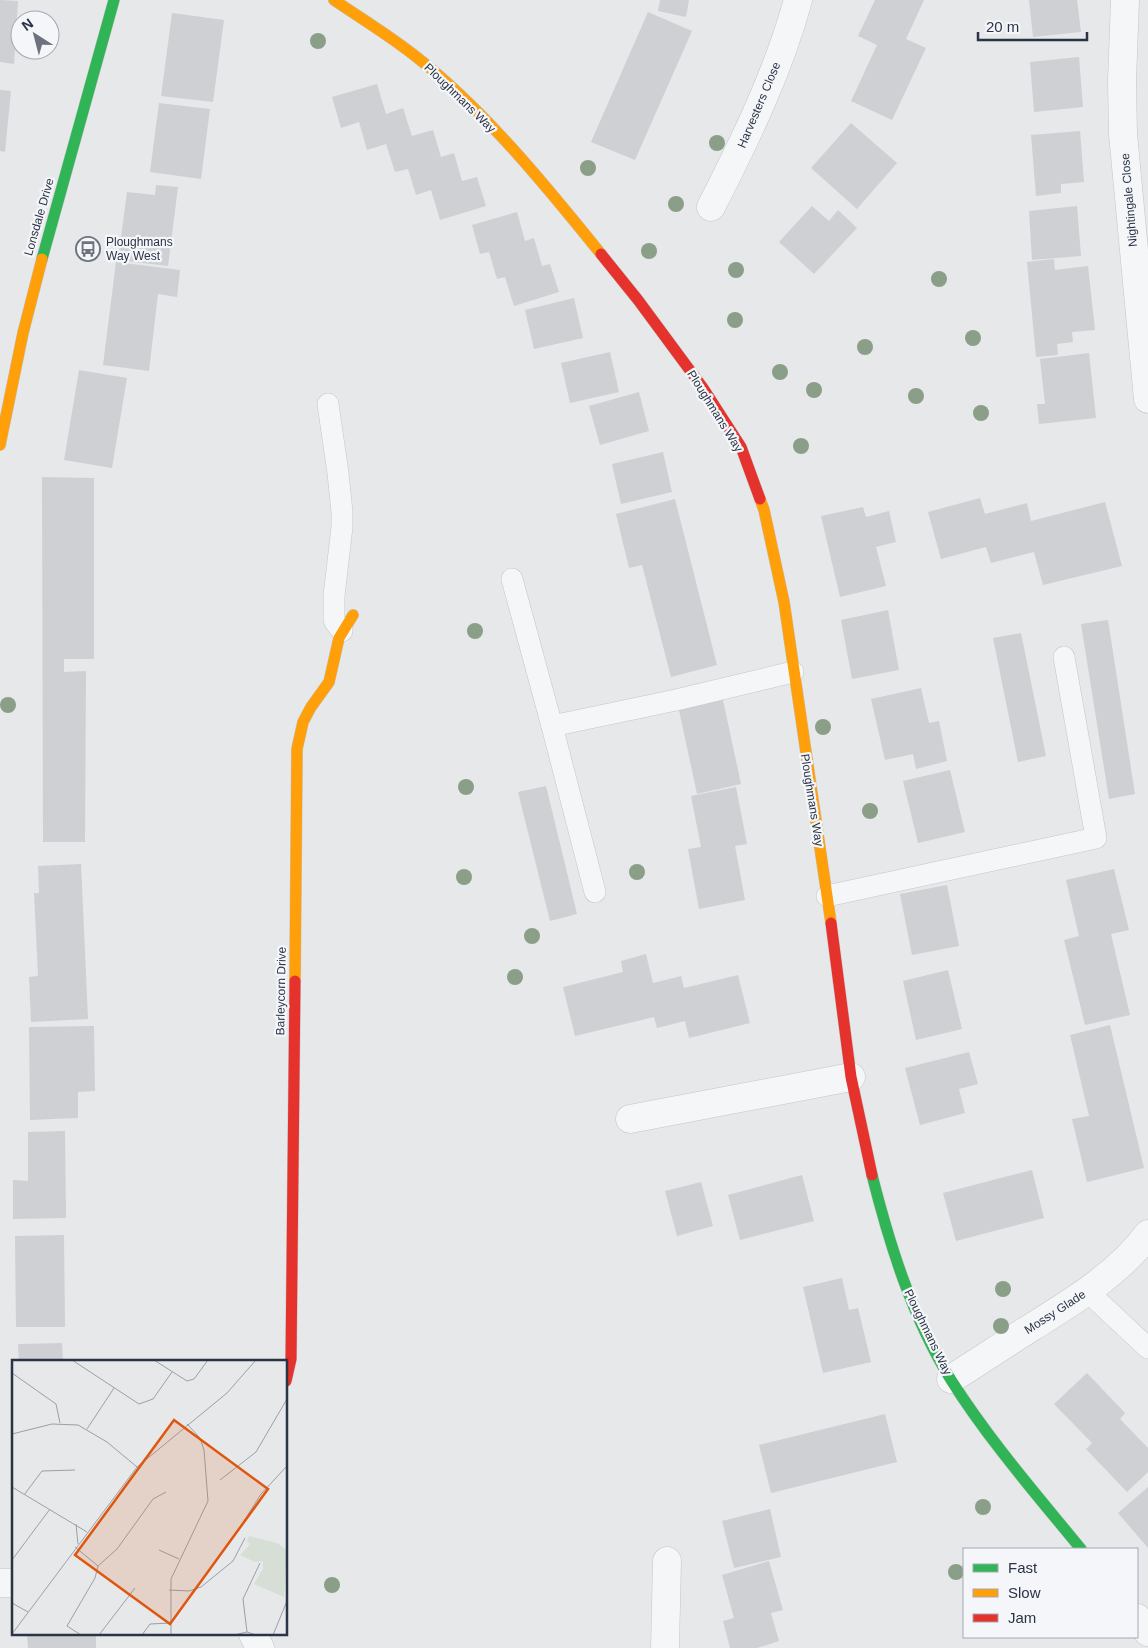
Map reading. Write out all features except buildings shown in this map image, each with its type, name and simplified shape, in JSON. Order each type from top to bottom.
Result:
[{"type":"street","name":"Lonsdale Drive","points":[[0,445],[6,407],[30,300],[86,106],[114,0]]},
{"type":"street","name":"Ploughmans Way","points":[[334,0],[418,58],[457,92],[504,141],[560,203],[632,293],[703,388],[741,447],[764,510],[784,602],[792,672],[827,896],[851,1077],[871,1172],[886,1228],[903,1280],[927,1335],[951,1378],[996,1445],[1080,1548]]},
{"type":"street","name":"Harvesters Close","points":[[711,206],[746,138],[789,31],[798,0]]},
{"type":"street","name":"Nightingale Close","points":[[1125,0],[1122,81],[1123,134],[1148,399]]},
{"type":"street","name":"Barleycorn Drive","points":[[288,1372],[291,1359],[297,749],[303,722],[329,682],[336,647],[348,623]]},
{"type":"street","points":[[630,1120],[851,1077]]},
{"type":"street","name":"Mossy Glade","points":[[951,1378],[1087,1292],[1141,1243],[1148,1234]]},
{"type":"street","points":[[665,1648],[667,1561]]},
{"type":"street","points":[[1138,1619],[1148,1632]]},
{"type":"street","points":[[254,1636],[260,1648]]},
{"type":"street","points":[[1139,1648],[1148,1641]]},
{"type":"lane","points":[[328,404],[342,512],[342,528],[334,596],[334,618],[335,622],[348,623]]},
{"type":"lane","points":[[512,579],[595,892]]},
{"type":"lane","points":[[827,896],[1096,838],[1064,657]]},
{"type":"lane","points":[[552,726],[676,700],[792,672]]},
{"type":"lane","points":[[1087,1292],[1148,1348]]},
{"type":"traffic: fast","points":[[42,259],[114,0]]},
{"type":"traffic: fast","points":[[872,1175],[886,1228],[904,1280],[937,1356],[981,1424],[1080,1548]]},
{"type":"traffic: slow","points":[[334,0],[409,51],[468,102],[515,151],[601,254]]},
{"type":"traffic: slow","points":[[0,445],[23,333],[42,259]]},
{"type":"traffic: slow","points":[[760,499],[784,602],[831,923]]},
{"type":"traffic: slow","points":[[295,981],[297,749],[303,722],[329,682],[339,638],[353,615]]},
{"type":"traffic: jam","points":[[601,254],[638,300],[703,388],[741,447],[760,499]]},
{"type":"traffic: jam","points":[[831,923],[851,1077],[872,1175]]},
{"type":"traffic: jam","points":[[288,1372],[291,1359],[295,981]]},
{"type":"place","name":"Ploughmans Way West","points":[[88,249]]}]
